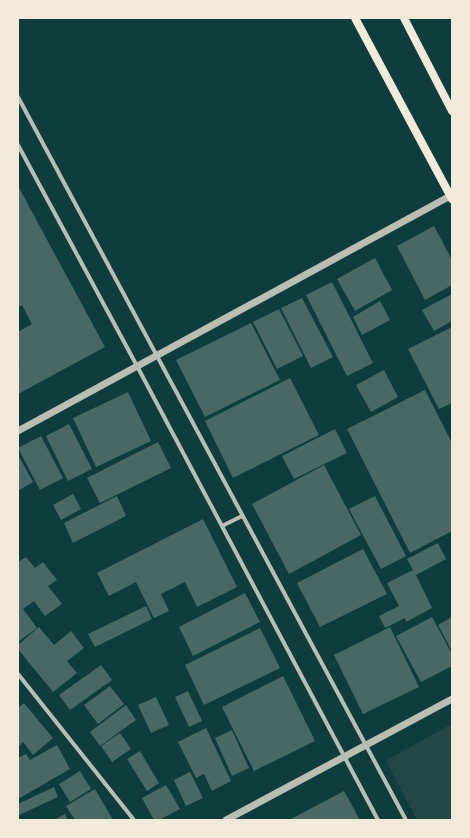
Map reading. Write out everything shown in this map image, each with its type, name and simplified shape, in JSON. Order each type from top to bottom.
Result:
[{"type":"main road","points":[[355,18],[452,197]]},
{"type":"main road","points":[[404,18],[452,111]]},
{"type":"street","points":[[18,97],[406,820]]},
{"type":"street","points":[[18,145],[378,820]]},
{"type":"street","points":[[18,431],[452,197]]},
{"type":"street","points":[[222,526],[242,516]]},
{"type":"street","points":[[18,674],[134,820]]},
{"type":"street","points":[[226,820],[452,699]]},
{"type":"shaded area","points":[[452,724],[452,820],[417,820],[386,760]]},
{"type":"building","points":[[18,186],[105,347],[18,394],[18,361],[20,364],[18,360],[18,332],[32,324],[22,305],[19,307],[18,305]]},
{"type":"building","points":[[434,226],[452,260],[452,285],[425,300],[397,246]]},
{"type":"building","points":[[375,258],[392,290],[355,311],[337,279]]},
{"type":"building","points":[[332,282],[373,363],[347,376],[306,295]]},
{"type":"building","points":[[452,294],[452,321],[434,331],[422,310]]},
{"type":"building","points":[[302,298],[333,357],[311,368],[281,308]]},
{"type":"building","points":[[380,301],[390,320],[362,335],[353,317]]},
{"type":"building","points":[[279,309],[303,356],[277,369],[253,322]]},
{"type":"building","points":[[251,323],[280,380],[205,417],[176,360]]},
{"type":"building","points":[[452,327],[452,403],[439,409],[408,349]]},
{"type":"building","points":[[384,370],[398,397],[371,412],[356,385]]},
{"type":"building","points":[[290,378],[319,435],[233,478],[205,421]]},
{"type":"building","points":[[425,390],[452,443],[452,531],[410,553],[347,429]]},
{"type":"building","points":[[128,392],[151,441],[96,467],[73,418]]},
{"type":"building","points":[[69,424],[92,469],[68,481],[46,436]]},
{"type":"building","points":[[335,429],[347,453],[294,479],[282,456]]},
{"type":"building","points":[[41,436],[63,478],[40,490],[18,448]]},
{"type":"building","points":[[158,442],[171,468],[100,503],[87,478]]},
{"type":"building","points":[[18,455],[33,482],[18,491]]},
{"type":"building","points":[[324,465],[361,535],[289,574],[252,504]]},
{"type":"building","points":[[73,494],[81,509],[61,520],[53,505]]},
{"type":"building","points":[[117,496],[126,516],[73,543],[64,523]]},
{"type":"building","points":[[375,496],[406,556],[381,569],[349,509]]},
{"type":"building","points":[[203,519],[237,587],[197,607],[185,582],[161,594],[169,611],[154,618],[136,582],[109,596],[97,573]]},
{"type":"building","points":[[438,543],[446,559],[416,575],[432,608],[406,622],[405,618],[385,628],[379,616],[399,606],[387,583],[413,570],[407,559]]},
{"type":"building","points":[[363,549],[387,594],[320,627],[297,583]]},
{"type":"building","points":[[26,557],[35,568],[43,562],[57,580],[48,586],[62,604],[45,616],[34,601],[23,609],[37,628],[18,642],[18,562]]},
{"type":"building","points":[[245,593],[260,622],[193,656],[179,627]]},
{"type":"building","points":[[146,606],[152,619],[95,647],[88,634]]},
{"type":"building","points":[[432,617],[452,654],[452,666],[421,682],[396,636]]},
{"type":"building","points":[[452,617],[452,651],[438,625]]},
{"type":"building","points":[[39,627],[54,645],[71,631],[84,648],[67,661],[77,673],[53,692],[18,649],[18,645]]},
{"type":"building","points":[[390,627],[419,687],[363,714],[334,655]]},
{"type":"building","points":[[260,628],[280,668],[204,705],[185,665]]},
{"type":"building","points":[[101,665],[112,680],[70,710],[59,695]]},
{"type":"building","points":[[283,676],[315,741],[254,771],[222,707]]},
{"type":"building","points":[[110,686],[124,704],[98,724],[84,705]]},
{"type":"building","points":[[188,691],[202,721],[189,727],[175,697]]},
{"type":"building","points":[[156,697],[169,725],[151,733],[138,705]]},
{"type":"building","points":[[24,703],[53,738],[33,755],[23,742],[18,747],[18,708]]},
{"type":"building","points":[[126,705],[136,720],[100,746],[90,732]]},
{"type":"building","points":[[206,728],[231,781],[212,791],[204,774],[196,778],[178,742]]},
{"type":"building","points":[[232,730],[249,768],[232,776],[215,738]]},
{"type":"building","points":[[120,733],[131,749],[112,762],[101,746]]},
{"type":"building","points":[[57,745],[70,769],[18,799],[18,758],[26,754],[30,760]]},
{"type":"building","points":[[140,751],[159,783],[147,791],[127,759]]},
{"type":"building","points":[[80,771],[91,789],[70,802],[59,784]]},
{"type":"building","points":[[190,772],[203,798],[186,806],[174,780]]},
{"type":"building","points":[[166,785],[180,809],[159,820],[154,820],[142,798]]},
{"type":"building","points":[[54,787],[58,797],[19,815],[18,804]]},
{"type":"building","points":[[95,789],[113,820],[75,820],[66,806]]},
{"type":"building","points":[[344,791],[360,820],[289,820]]},
{"type":"building","points":[[65,814],[68,820],[54,820]]}]
